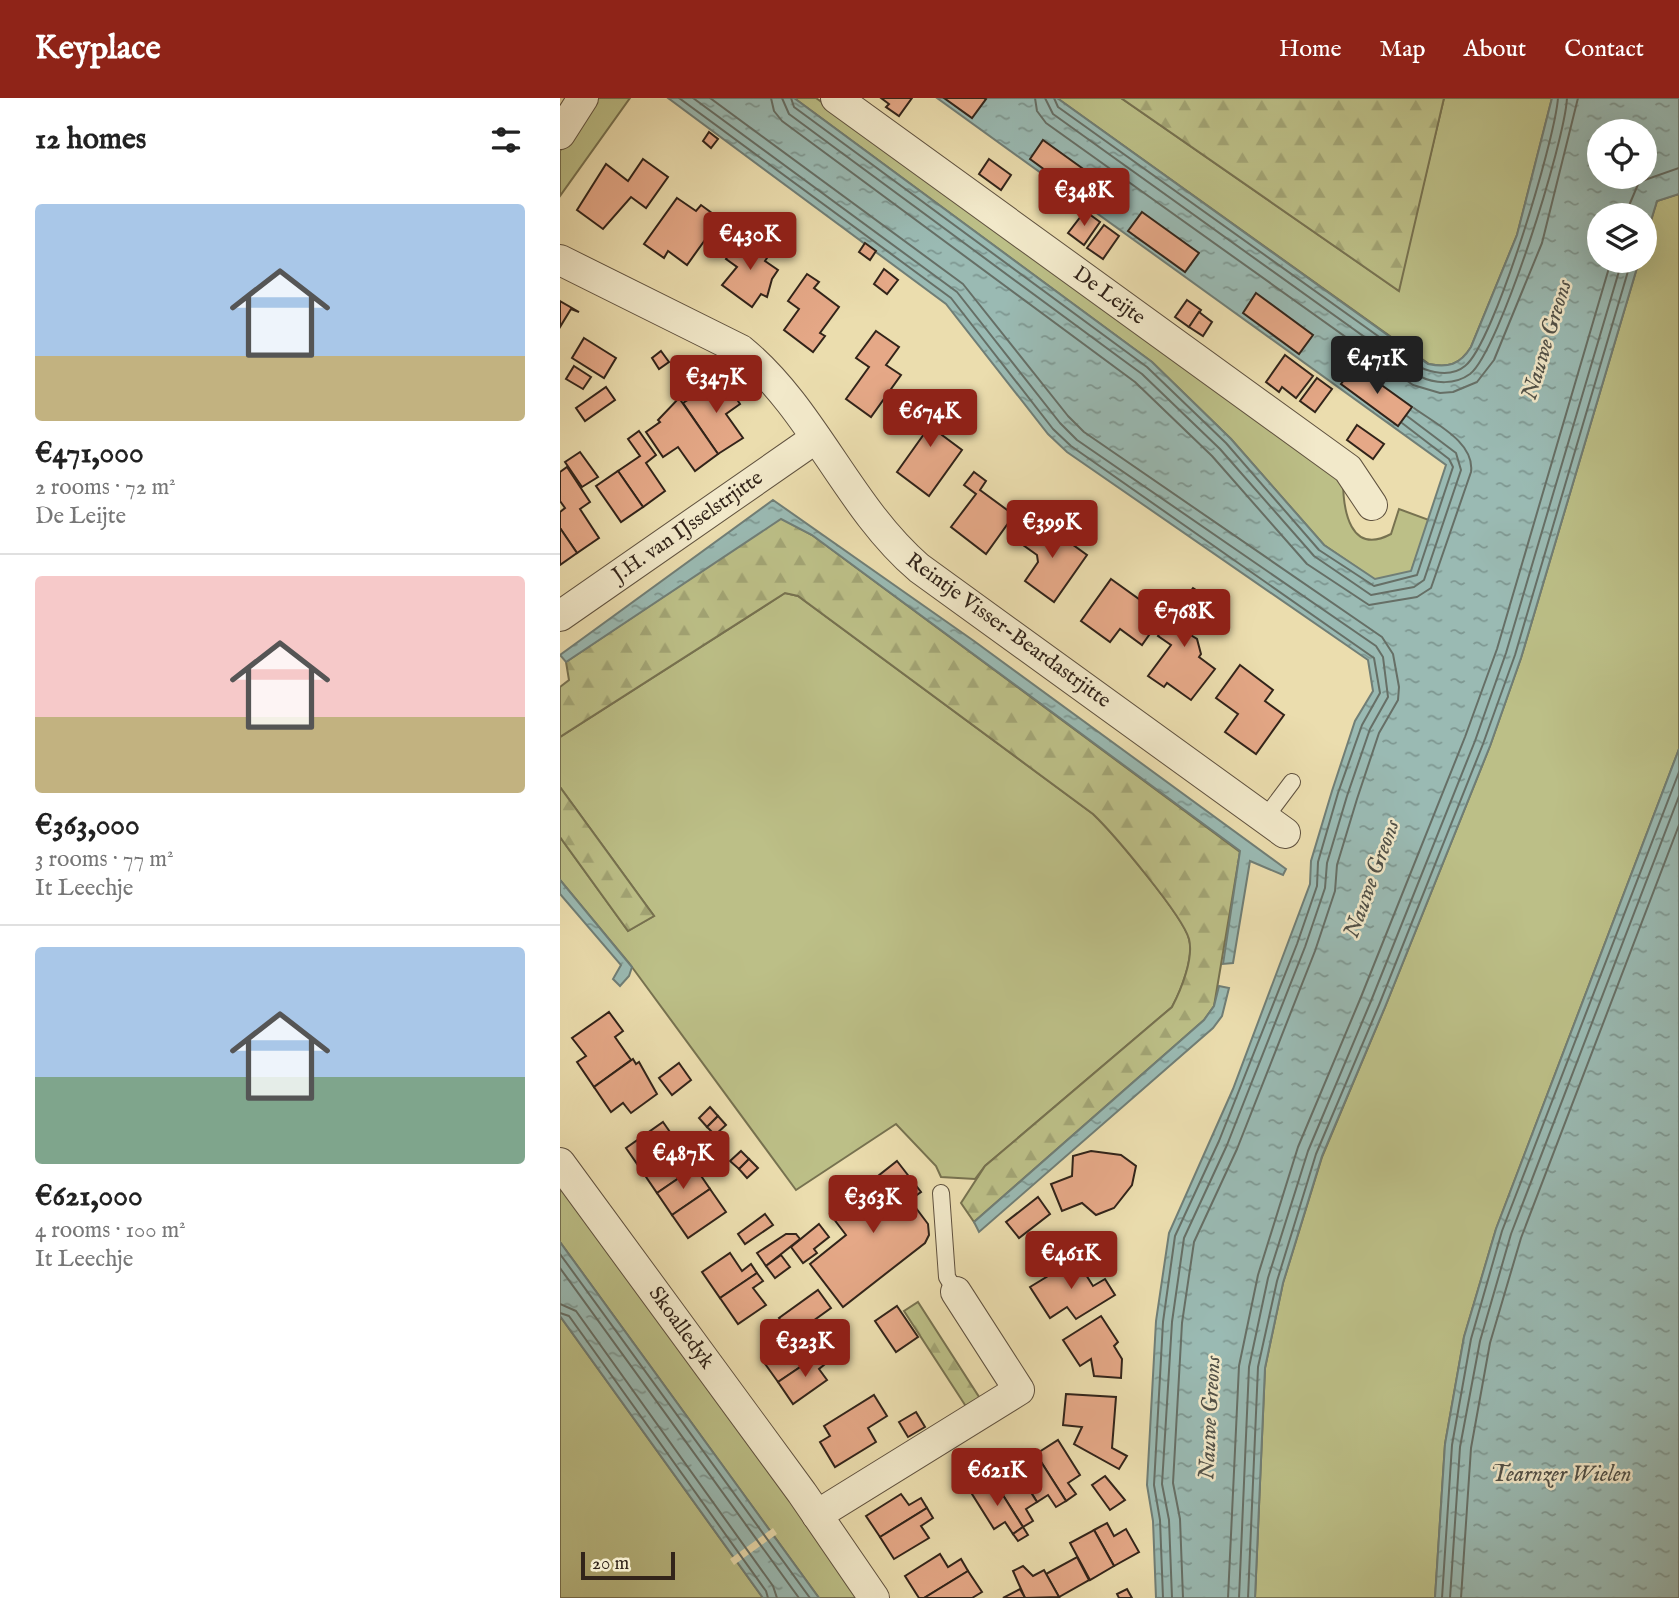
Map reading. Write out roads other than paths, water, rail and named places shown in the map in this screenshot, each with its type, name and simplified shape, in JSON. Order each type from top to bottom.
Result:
[{"type":"street","points":[[560,134],[583,98]]},
{"type":"street","name":"De Leijte","points":[[836,98],[1348,469],[1372,505]]},
{"type":"street","name":"Reintje Visser-Beardastrjitte","points":[[560,260],[741,350],[764,369],[895,547],[919,568],[1275,825]]},
{"type":"street","name":"J.H. van IJsselstrjitte","points":[[560,616],[816,438]]},
{"type":"street","name":"Skoalledyk","points":[[560,1163],[817,1515],[874,1598]]},
{"type":"street","points":[[817,1515],[1018,1390],[956,1292]]},
{"type":"lane","points":[[1275,825],[1292,782]]},
{"type":"lane","points":[[940,1193],[947,1277],[956,1292]]},
{"type":"water","name":"Nauwe Greons","points":[[668,98],[794,98],[1152,362],[1231,439],[1324,545],[1375,579],[1411,571],[1446,465],[937,98],[1057,98],[1428,364],[1442,366],[1458,361],[1471,347],[1517,235],[1552,98],[1679,98],[1679,194],[1656,203],[1587,203],[1587,273],[1635,273],[1521,658],[1490,746],[1322,1156],[1283,1283],[1265,1368],[1255,1598],[1156,1598],[1153,1521],[1147,1485],[1156,1321],[1169,1233],[1233,1089],[1310,884],[1311,861],[1332,791],[1355,721],[1373,691],[1368,660],[1067,452],[1048,434],[946,304]]},
{"type":"water","points":[[773,500],[974,641],[1286,869],[1283,875],[1250,861],[1233,963],[1223,964],[1240,851],[812,535],[781,519],[566,662],[560,655]]},
{"type":"water","name":"Tearnzer Wielen","points":[[1679,749],[1679,1598],[1435,1598],[1445,1444],[1464,1337],[1496,1229]]},
{"type":"water","points":[[560,880],[632,967],[629,976],[620,986],[613,979],[621,965],[560,894]]},
{"type":"water","points":[[1219,986],[1229,988],[1222,1016],[1213,1028],[979,1232],[974,1222],[1204,1020],[1214,1006]]},
{"type":"water","points":[[560,1242],[819,1598],[763,1598],[560,1316]]}]
